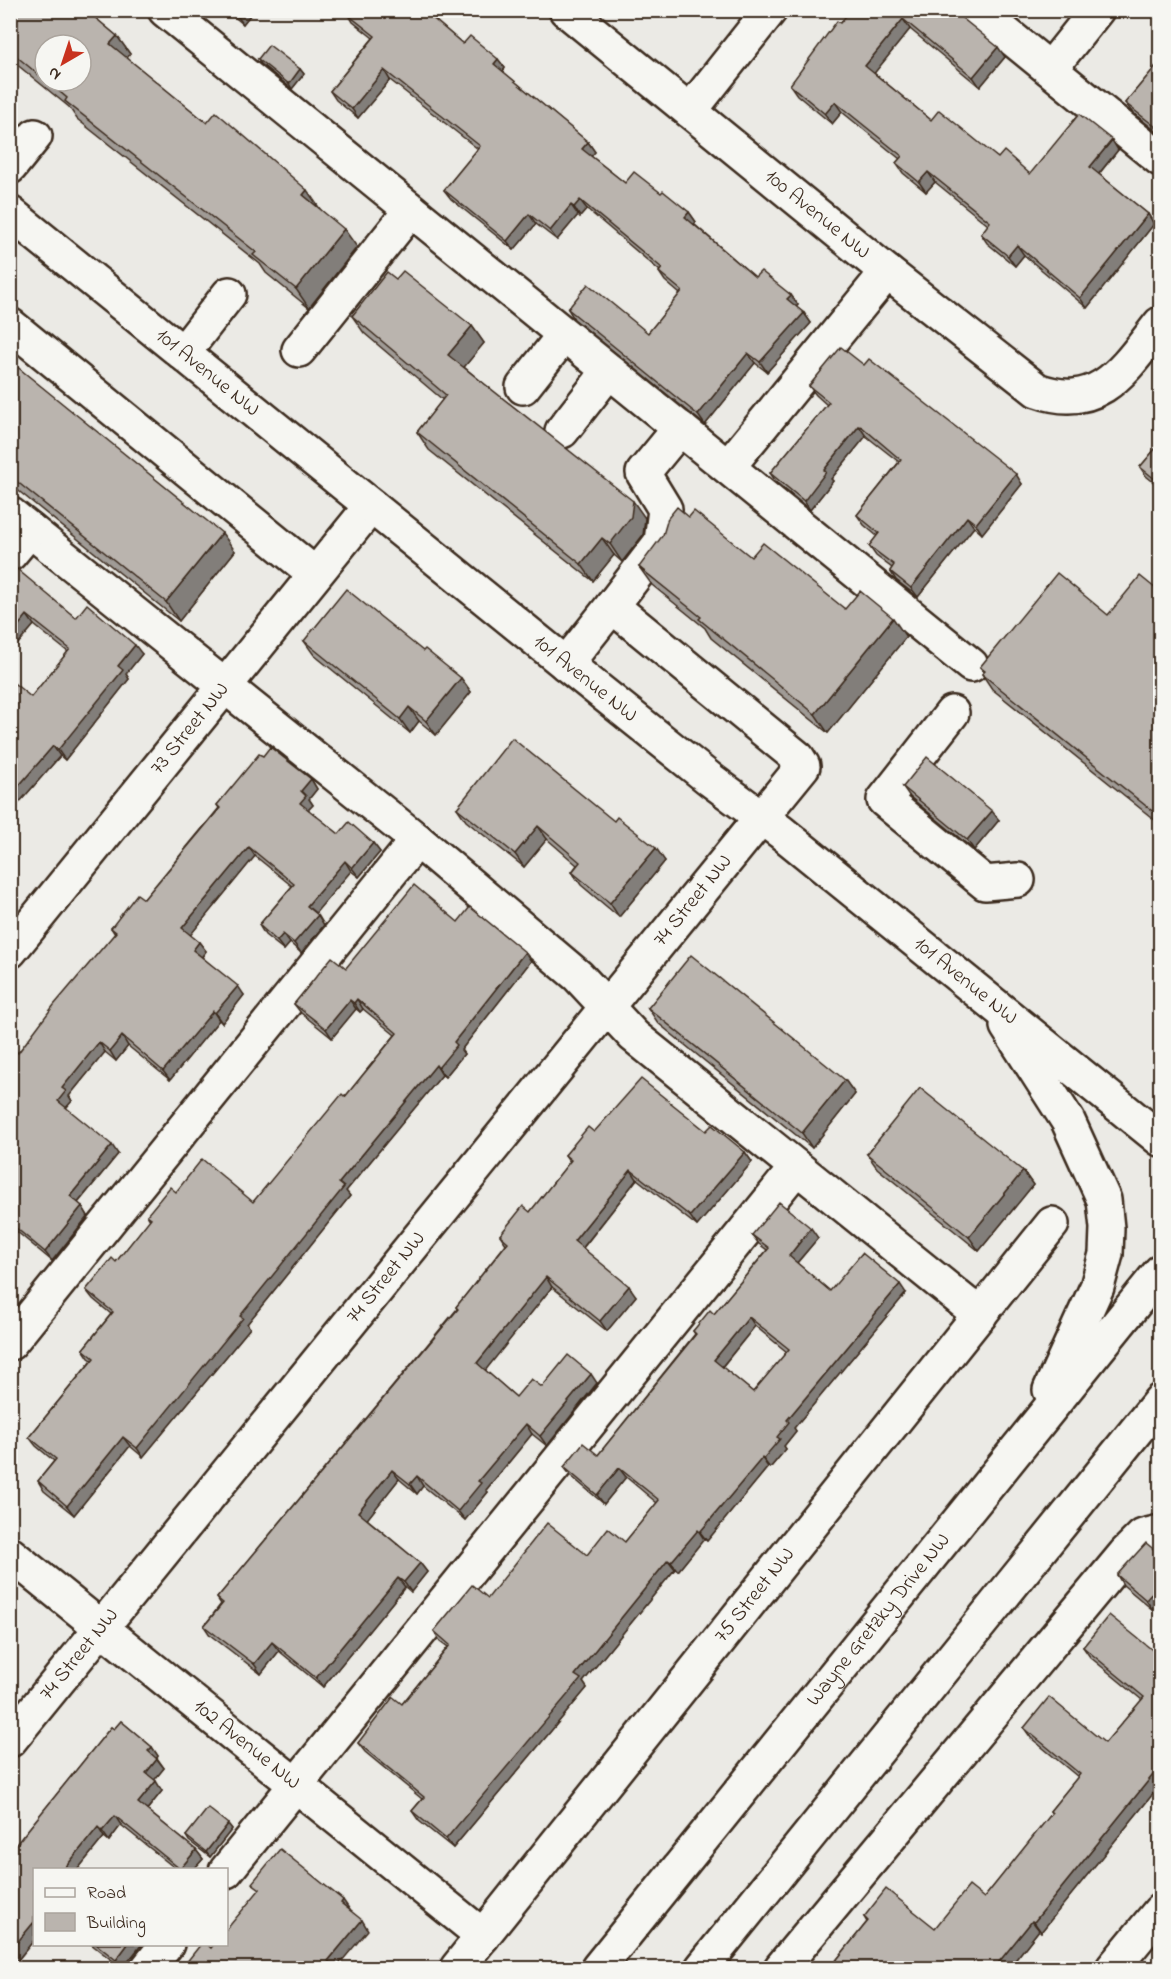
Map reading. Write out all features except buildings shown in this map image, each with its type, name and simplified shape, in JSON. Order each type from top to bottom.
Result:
[{"type":"street","points":[[165,10],[971,665]]},
{"type":"street","name":"100 Avenue NW","points":[[566,10],[887,272],[1031,386],[1048,394],[1080,396],[1107,385],[1161,324]]},
{"type":"street","points":[[690,111],[770,10]]},
{"type":"street","points":[[976,10],[1161,159]]},
{"type":"street","points":[[1050,69],[1097,10]]},
{"type":"street","points":[[10,167],[35,136]]},
{"type":"street","points":[[299,350],[411,210]]},
{"type":"street","name":"101 Avenue NW","points":[[10,213],[566,664],[762,818],[1161,1139]]},
{"type":"street","points":[[728,467],[887,272]]},
{"type":"street","points":[[183,353],[229,294]]},
{"type":"street","points":[[10,325],[315,574]]},
{"type":"street","points":[[523,387],[564,335]]},
{"type":"street","points":[[562,431],[609,371]]},
{"type":"street","points":[[566,664],[661,542],[665,509],[643,473],[680,428]]},
{"type":"street","name":"73 Street NW","points":[[10,951],[371,506]]},
{"type":"street","points":[[17,533],[225,687],[417,840],[578,976],[634,1036],[980,1315]]},
{"type":"street","name":"74 Street NW","points":[[10,1740],[803,766],[798,758],[612,606]]},
{"type":"street","points":[[952,713],[884,800],[985,883],[1018,880]]},
{"type":"street","points":[[10,1343],[417,840]]},
{"type":"street","points":[[991,1002],[1068,1121],[1104,1200],[1106,1254],[1097,1287],[1061,1362],[1035,1427]]},
{"type":"street","points":[[228,1869],[796,1168]]},
{"type":"street","name":"75 Street NW","points":[[457,1968],[1053,1224]]},
{"type":"street","name":"Wayne Gretzky Drive NW","points":[[598,1968],[1161,1272]]},
{"type":"street","points":[[702,1968],[1161,1401]]},
{"type":"street","points":[[1104,1471],[1161,1423]]},
{"type":"street","points":[[781,1968],[1125,1554],[1143,1536],[1161,1532]]},
{"type":"street","name":"102 Avenue NW","points":[[10,1554],[483,1936]]},
{"type":"street","points":[[1113,1968],[1161,1911]]},
{"type":"street","points":[[148,1968],[165,1946]]}]
